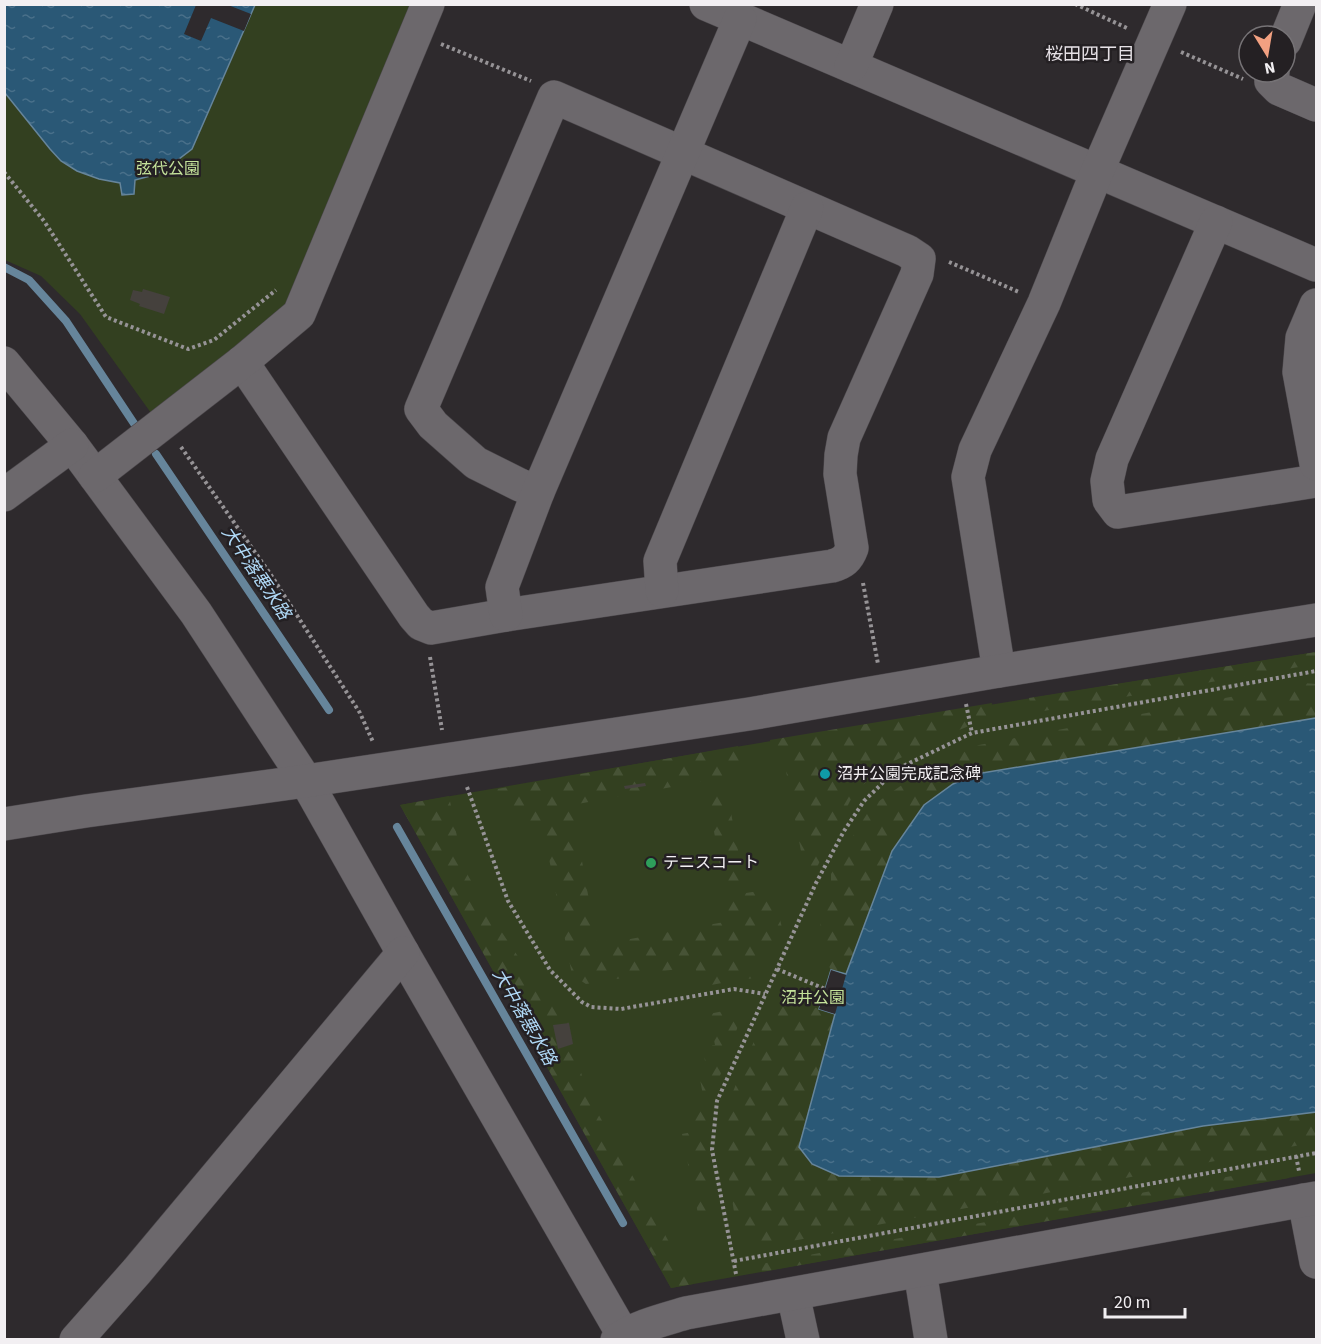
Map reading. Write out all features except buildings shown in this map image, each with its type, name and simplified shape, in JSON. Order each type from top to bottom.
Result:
[{"type":"street","points":[[95,476],[242,362],[299,314],[429,4]]},
{"type":"street","points":[[706,4],[1317,265]]},
{"type":"street","points":[[851,66],[877,4]]},
{"type":"street","points":[[999,671],[968,477],[975,450],[1044,303],[1097,172],[1170,4]]},
{"type":"street","points":[[1292,24],[1300,4]]},
{"type":"street","points":[[506,615],[502,587],[538,492],[740,19]]},
{"type":"street","points":[[1276,84],[1279,89],[1317,105]]},
{"type":"street","points":[[242,362],[414,616],[421,624],[431,628],[841,564],[849,556],[852,548],[840,474],[844,438],[917,274],[919,259],[907,251],[554,97],[421,409],[433,425],[476,463],[538,492]]},
{"type":"street","points":[[662,591],[660,561],[807,208]]},
{"type":"street","points":[[1216,222],[1112,459],[1107,481],[1109,500],[1118,512],[1317,481]]},
{"type":"street","points":[[1317,305],[1302,338],[1299,372],[1317,464]]},
{"type":"street","points":[[10,381],[72,445],[95,476],[196,614],[306,781],[622,1338],[686,1313],[1310,1199],[1317,1262]]},
{"type":"street","points":[[4,495],[72,445]]},
{"type":"street","points":[[4,824],[749,714],[1317,620]]},
{"type":"street","points":[[75,1340],[137,1271],[403,953]]},
{"type":"street","points":[[920,1270],[931,1340]]},
{"type":"street","points":[[793,1294],[803,1340]]},
{"type":"path","points":[[1075,4],[1129,29]]},
{"type":"path","points":[[416,34],[536,83],[554,97]]},
{"type":"path","points":[[1177,50],[1237,76]]},
{"type":"path","points":[[4,172],[45,221],[106,317],[188,349],[214,340],[279,288]]},
{"type":"path","points":[[919,259],[936,257],[1044,303]]},
{"type":"path","points":[[164,423],[271,575],[354,703],[373,743]]},
{"type":"path","points":[[849,556],[861,572],[878,665]]},
{"type":"path","points":[[431,628],[428,644],[442,730]]},
{"type":"path","points":[[737,1276],[712,1150],[717,1101],[816,883],[844,831],[864,801],[897,769],[972,733],[1317,671]]},
{"type":"path","points":[[965,703],[972,733]]},
{"type":"path","points":[[467,787],[508,901],[550,970],[582,1002],[591,1007],[621,1009],[734,989],[765,994]]},
{"type":"path","points":[[777,969],[825,989]]},
{"type":"path","points":[[734,1261],[1317,1153]]},
{"type":"green space","name":"弦代公園","points":[[5,5],[417,5],[288,306],[151,413],[80,314],[41,276],[5,260]]},
{"type":"green space","name":"沼井公園","points":[[1316,652],[1316,1173],[671,1288],[400,805],[629,765]]},
{"type":"green space","points":[[1316,652],[1316,664],[1032,713],[1029,698]]},
{"type":"green space","points":[[1303,683],[1316,684],[1316,718],[1044,763],[892,851],[846,975],[831,970],[819,948],[821,918],[831,896],[831,871],[872,806],[919,773],[979,745]]},
{"type":"green space","points":[[992,703],[990,718],[951,733],[884,766],[854,793],[806,889],[784,760],[773,761],[770,740]]},
{"type":"green space","points":[[738,746],[743,767],[723,770],[746,893],[773,889],[782,928],[754,978],[700,987],[695,966],[586,984],[572,975],[543,828],[498,804],[497,789]],"holes":[[[705,781],[730,921],[597,945],[572,805]]]},
{"type":"green space","points":[[449,796],[463,867],[495,922],[543,994],[566,1012],[575,1055],[590,1099],[669,1242],[675,1264],[690,1265],[693,1284],[671,1288],[400,805]]},
{"type":"green space","points":[[788,999],[835,1014],[808,1114],[1203,1126],[1316,1112],[1316,1142],[755,1248],[736,1225],[724,1146],[727,1106],[767,1010]]},
{"type":"green space","points":[[738,1008],[742,1015],[708,1109],[706,1150],[713,1222],[700,1224],[682,1134],[692,1132],[688,1109],[705,1106],[697,1063],[705,1061],[703,1047],[715,1045],[709,1014]]},
{"type":"green space","points":[[1286,1166],[1289,1178],[762,1272],[760,1264]]},
{"type":"water","points":[[4,5],[255,5],[192,149],[167,168],[154,175],[135,180],[134,194],[122,195],[120,183],[77,171],[61,161],[5,93]]},
{"type":"water","points":[[1316,718],[1316,1112],[1203,1126],[939,1177],[839,1176],[812,1164],[799,1147],[835,1014],[819,1009],[831,970],[846,974],[892,851],[924,805],[953,784],[976,774]]},
{"type":"pier","points":[[196,5],[228,5],[251,14],[244,31],[211,18],[201,41],[184,34]]},
{"type":"pier","points":[[831,970],[846,975],[835,1014],[819,1009]]},
{"type":"waterway","name":"大中落悪水路","points":[[4,267],[29,280],[66,321],[135,425]]},
{"type":"waterway","name":"大中落悪水路","points":[[156,454],[329,710]]},
{"type":"waterway","name":"大中落悪水路","points":[[397,827],[623,1223]]},
{"type":"place","name":"沼井公園完成記念碑","points":[[825,774]]},
{"type":"place","name":"テニスコート","points":[[651,863]]},
{"type":"district","name":"桜田四丁目","points":[[1090,54]]}]
